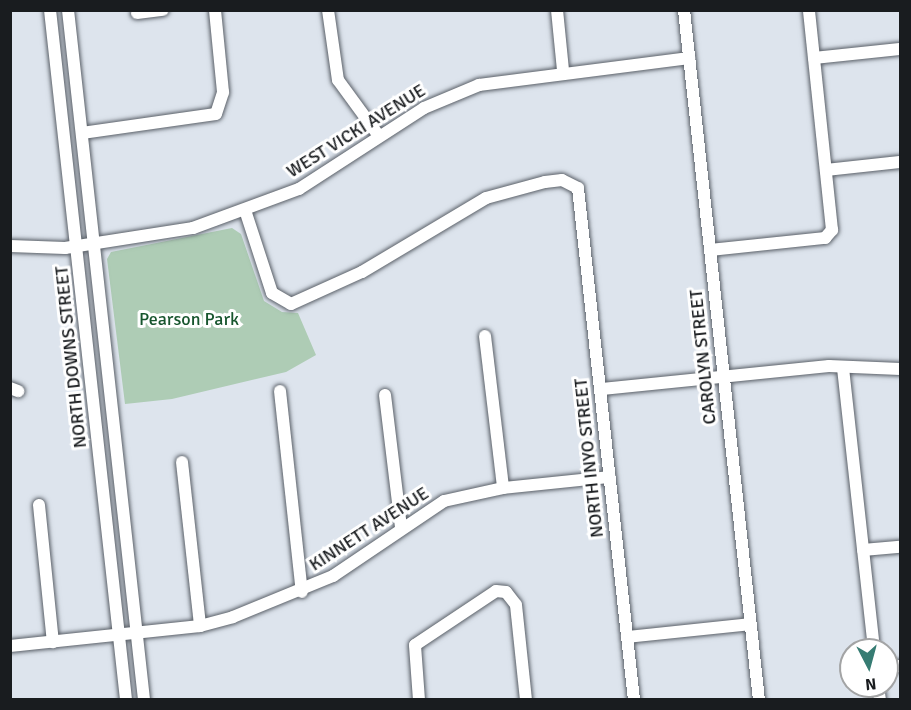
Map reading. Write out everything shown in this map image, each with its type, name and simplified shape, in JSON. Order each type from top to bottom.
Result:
[{"type":"street","name":"NORTH DOWNS STREET","points":[[50,10],[121,635],[126,699]]},
{"type":"street","name":"NORTH DOWNS STREET","points":[[68,10],[144,699]]},
{"type":"street","points":[[137,13],[162,10]]},
{"type":"street","points":[[82,133],[211,116],[223,100],[215,10]]},
{"type":"street","points":[[328,10],[338,80],[378,136]]},
{"type":"street","points":[[557,10],[563,70]]},
{"type":"street","name":"CAROLYN STREET","points":[[684,10],[759,699]]},
{"type":"street","points":[[710,250],[828,234],[826,170],[809,10]]},
{"type":"street","points":[[814,58],[900,48]]},
{"type":"street","name":"WEST VICKI AVENUE","points":[[10,246],[77,246],[193,228],[246,213],[333,170],[378,136],[431,104],[479,85],[563,70],[689,58]]},
{"type":"street","points":[[826,170],[900,162]]},
{"type":"street","name":"NORTH INYO STREET","points":[[246,213],[272,293],[281,302],[303,302],[467,207],[514,188],[562,180],[578,188],[578,213],[602,389],[609,477],[634,699]]},
{"type":"street","points":[[485,336],[502,488]]},
{"type":"street","points":[[602,389],[724,375],[843,368],[900,369]]},
{"type":"street","points":[[843,368],[873,638]]},
{"type":"street","points":[[280,391],[303,592]]},
{"type":"street","points":[[386,395],[401,528]]},
{"type":"street","points":[[182,462],[200,626]]},
{"type":"street","name":"KINNETT AVENUE","points":[[10,646],[200,626],[303,592],[444,501],[502,488],[609,477]]},
{"type":"street","points":[[39,505],[53,642]]},
{"type":"street","points":[[863,550],[900,547]]},
{"type":"street","points":[[419,699],[414,650],[420,639],[492,593],[506,592],[516,605],[526,699]]},
{"type":"street","points":[[627,637],[750,624]]},
{"type":"green space","name":"Pearson Park","points":[[232,228],[241,234],[264,301],[282,312],[298,313],[316,355],[286,372],[172,399],[125,404],[107,259],[111,252]]}]
